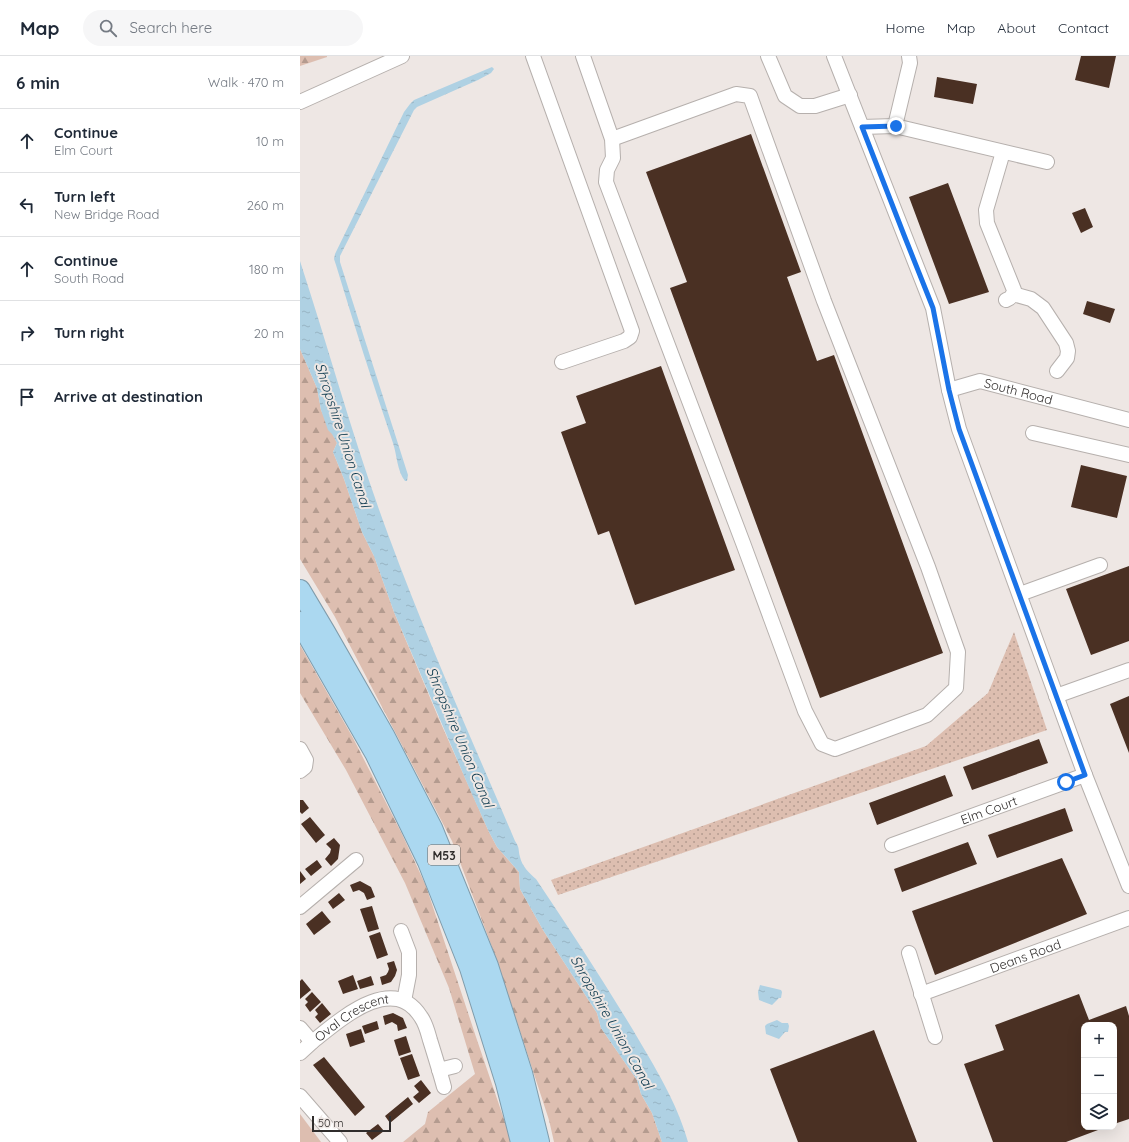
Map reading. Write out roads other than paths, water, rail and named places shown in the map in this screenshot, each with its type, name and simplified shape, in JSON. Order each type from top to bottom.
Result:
[{"type":"highway","name":"M53","points":[[300,590],[382,730],[432,828],[488,966],[522,1073],[539,1142]]},
{"type":"highway","name":"M53","points":[[300,622],[375,753],[428,862],[470,968],[506,1083],[521,1142]]},
{"type":"street","points":[[300,102],[402,56]]},
{"type":"street","points":[[533,56],[632,331],[630,337],[624,341],[562,362]]},
{"type":"street","points":[[583,56],[612,139],[613,158],[607,170],[606,182],[805,711],[822,744],[835,749],[927,715],[956,688],[958,652],[928,567],[824,302],[750,96],[736,94],[612,139]]},
{"type":"street","points":[[768,56],[785,96],[800,106],[815,106],[850,96]]},
{"type":"street","points":[[834,56],[933,308],[949,390],[959,429],[1085,775],[1129,886]]},
{"type":"street","points":[[896,126],[910,63],[909,56]]},
{"type":"street","points":[[862,127],[896,126],[1047,162]]},
{"type":"street","points":[[1003,152],[986,210],[987,223],[1014,290],[1010,297],[1031,300],[1043,308],[1066,343],[1068,351],[1067,358],[1057,371]]},
{"type":"street","name":"South Road","points":[[949,390],[980,380],[1129,420]]},
{"type":"street","points":[[1033,433],[1129,455]]},
{"type":"street","points":[[1020,594],[1100,565]]},
{"type":"street","points":[[1056,696],[1129,670]]},
{"type":"street","points":[[300,749],[306,760],[303,769]]},
{"type":"street","name":"Elm Court","points":[[892,845],[1085,775]]},
{"type":"street","points":[[300,907],[356,860]]},
{"type":"street","name":"Deans Road","points":[[921,994],[1129,918]]},
{"type":"street","points":[[401,931],[408,952],[409,975],[404,1001]]},
{"type":"street","points":[[910,953],[921,994],[936,1037]]},
{"type":"street","name":"Oval Crescent","points":[[300,1028],[312,1042],[350,1012],[375,1000],[390,999],[404,1001],[410,1005],[422,1018],[444,1087]]},
{"type":"street","points":[[300,1053],[312,1042]]},
{"type":"street","points":[[439,1070],[455,1066]]},
{"type":"street","points":[[300,1096],[340,1142]]},
{"type":"water","points":[[492,67],[494,69],[491,73],[417,107],[414,110],[340,256],[340,262],[408,475],[407,481],[405,481],[399,468],[393,443],[334,259],[335,254],[404,112],[410,104],[414,100]]},
{"type":"water","name":"Shropshire Union Canal","points":[[300,261],[354,434],[389,537],[434,652],[518,845],[522,863],[536,879],[561,916],[633,1030],[671,1098],[688,1142],[662,1142],[652,1113],[641,1094],[637,1080],[601,1028],[597,1013],[543,930],[520,889],[519,872],[497,847],[471,792],[394,612],[374,556],[362,532],[333,452],[337,443],[328,430],[321,410],[317,388],[300,349]]},
{"type":"water","points":[[760,985],[781,990],[781,998],[779,998],[772,1005],[759,1000],[758,992]]},
{"type":"water","points":[[777,1020],[782,1023],[788,1023],[789,1026],[788,1032],[785,1032],[779,1039],[766,1034],[765,1026]]}]
